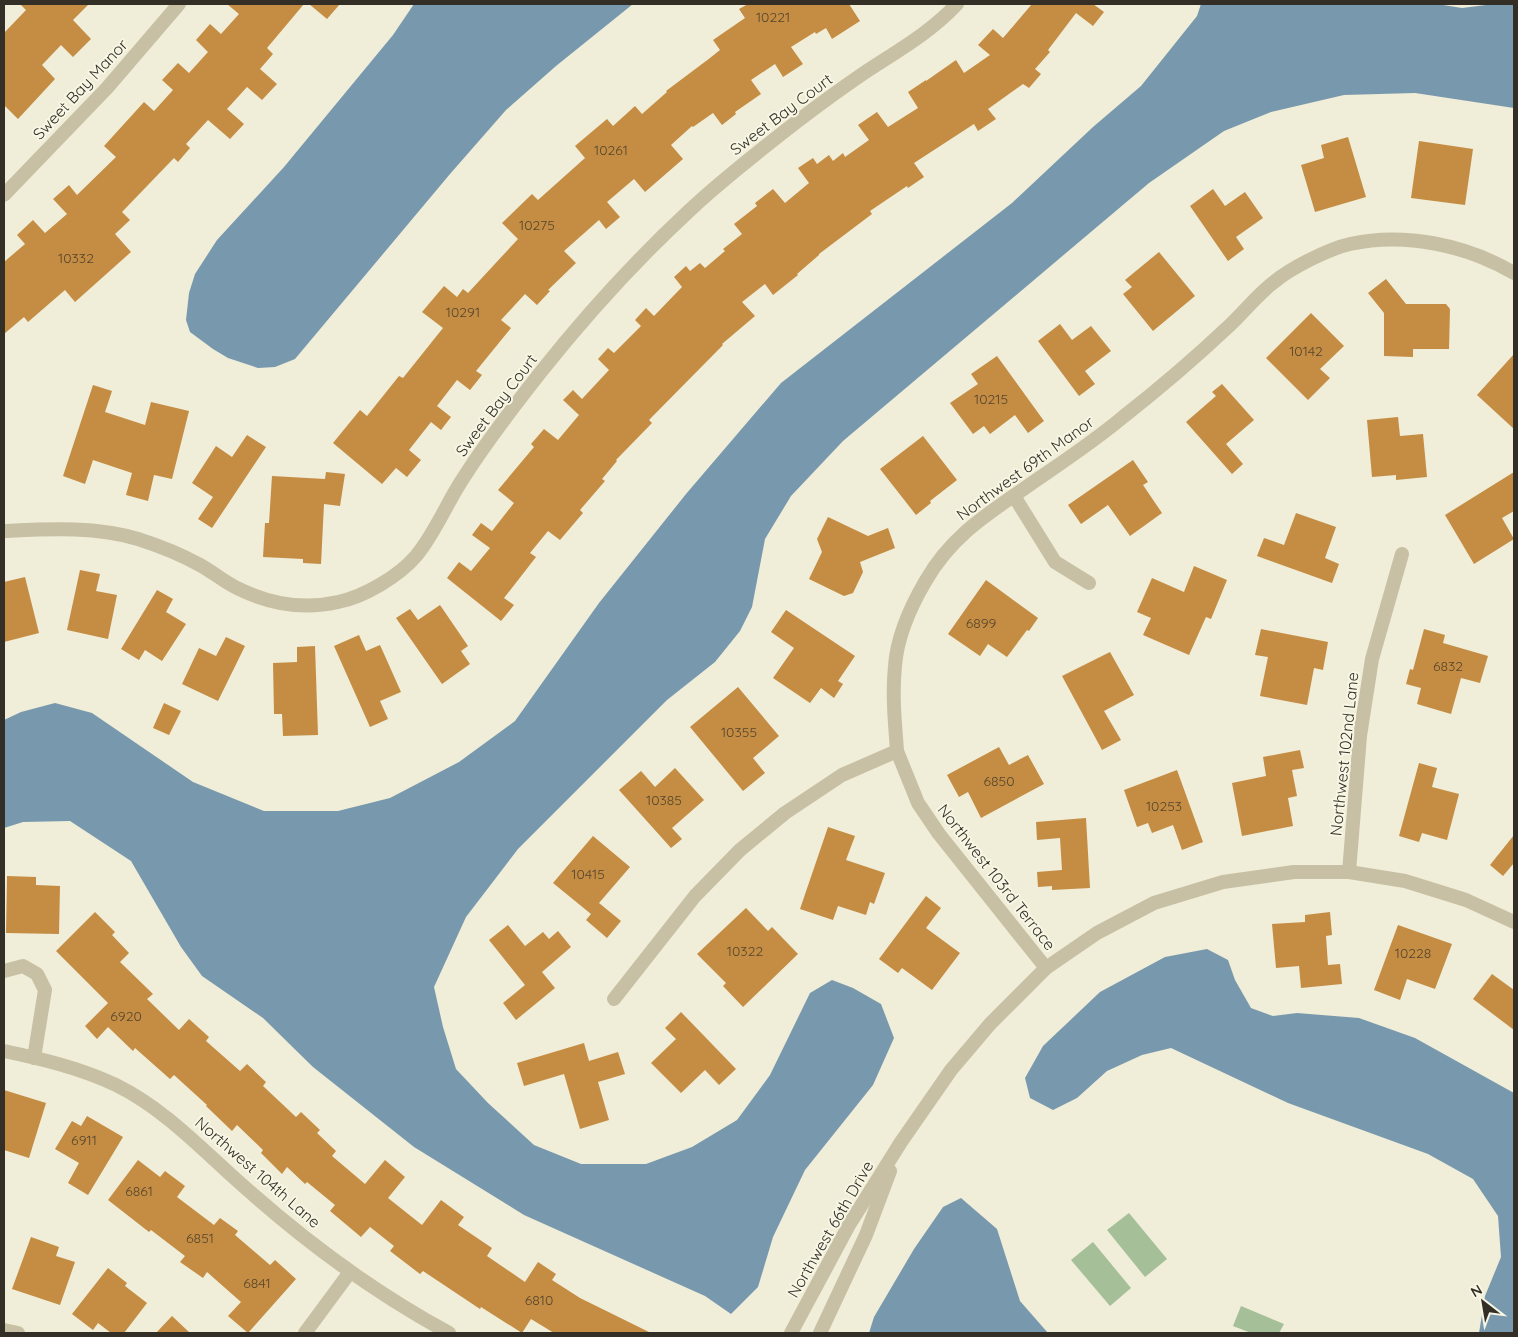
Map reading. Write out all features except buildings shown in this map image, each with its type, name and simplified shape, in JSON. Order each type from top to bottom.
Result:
[{"type":"street","name":"Sweet Bay Manor","points":[[4,195],[107,88],[179,4]]},
{"type":"street","name":"Sweet Bay Court","points":[[4,531],[92,530],[135,538],[170,550],[204,567],[235,587],[283,605],[309,606],[340,602],[366,593],[393,576],[416,556],[463,478],[540,372],[590,313],[690,209],[761,149],[820,104],[917,39],[942,20],[957,4]]},
{"type":"street","name":"Northwest 69th Manor","points":[[897,751],[894,710],[895,664],[905,623],[925,582],[950,546],[978,520],[1101,435],[1177,374],[1274,281],[1311,259],[1349,244],[1390,240],[1432,243],[1478,254],[1514,273]]},
{"type":"street","points":[[1014,496],[1055,562],[1089,583]]},
{"type":"street","name":"Northwest 102nd Lane","points":[[1349,872],[1360,736],[1372,659],[1402,554]]},
{"type":"street","points":[[614,999],[695,896],[740,850],[785,813],[842,775],[897,751]]},
{"type":"street","name":"Northwest 103rd Terrace","points":[[897,751],[918,802],[939,834],[1046,968]]},
{"type":"street","name":"Northwest 66th Drive","points":[[791,1333],[849,1225],[901,1142],[951,1070],[984,1030],[1046,968],[1097,933],[1154,903],[1223,882],[1294,872],[1349,872],[1405,881],[1466,900],[1514,922]]},
{"type":"street","points":[[4,971],[23,966],[37,974],[45,990],[34,1058]]},
{"type":"street","name":"Northwest 104th Lane","points":[[4,1051],[72,1067],[117,1086],[164,1114],[250,1192],[350,1272],[449,1333]]},
{"type":"street","name":"Northwest 66th Drive","points":[[820,1333],[866,1235],[901,1142]]},
{"type":"street","points":[[305,1333],[350,1272]]},
{"type":"street","points":[[4,1330],[18,1333]]},
{"type":"green space","points":[[1129,1213],[1167,1259],[1145,1277],[1107,1230]]},
{"type":"green space","points":[[1093,1242],[1131,1288],[1110,1306],[1071,1260]]},
{"type":"green space","points":[[1241,1306],[1284,1324],[1279,1333],[1251,1333],[1233,1326]]},
{"type":"water","points":[[414,4],[633,4],[556,66],[506,110],[295,359],[275,367],[258,368],[228,358],[190,332],[186,320],[189,293],[195,274],[217,240],[284,167],[393,35]]},
{"type":"water","points":[[1201,4],[1437,4],[1462,8],[1494,4],[1514,4],[1514,108],[1415,93],[1344,95],[1271,112],[1224,131],[1149,183],[843,441],[791,496],[765,539],[752,607],[740,631],[715,662],[667,700],[518,849],[466,917],[434,987],[443,1027],[456,1069],[488,1103],[534,1145],[581,1164],[646,1164],[692,1147],[737,1120],[770,1075],[810,993],[832,980],[853,988],[881,1004],[894,1038],[873,1085],[805,1170],[773,1237],[758,1287],[731,1314],[705,1296],[524,1215],[414,1147],[313,1067],[263,1018],[202,976],[181,947],[131,861],[70,821],[23,822],[4,828],[4,720],[21,712],[55,703],[92,713],[193,782],[264,811],[338,811],[390,798],[459,762],[515,721],[599,603],[686,494],[781,383],[1012,203],[1093,127],[1141,86],[1197,16]]},
{"type":"water","points":[[1207,949],[1228,960],[1235,980],[1251,1008],[1273,1016],[1297,1013],[1359,1018],[1415,1038],[1514,1093],[1514,1333],[1479,1333],[1485,1296],[1501,1257],[1498,1216],[1473,1179],[1428,1154],[1288,1103],[1171,1048],[1142,1055],[1107,1071],[1077,1098],[1053,1110],[1030,1098],[1025,1078],[1043,1046],[1100,992],[1165,957]]},
{"type":"water","points":[[961,1198],[997,1229],[1020,1301],[1048,1333],[869,1333],[874,1317],[914,1249],[943,1207]]}]
